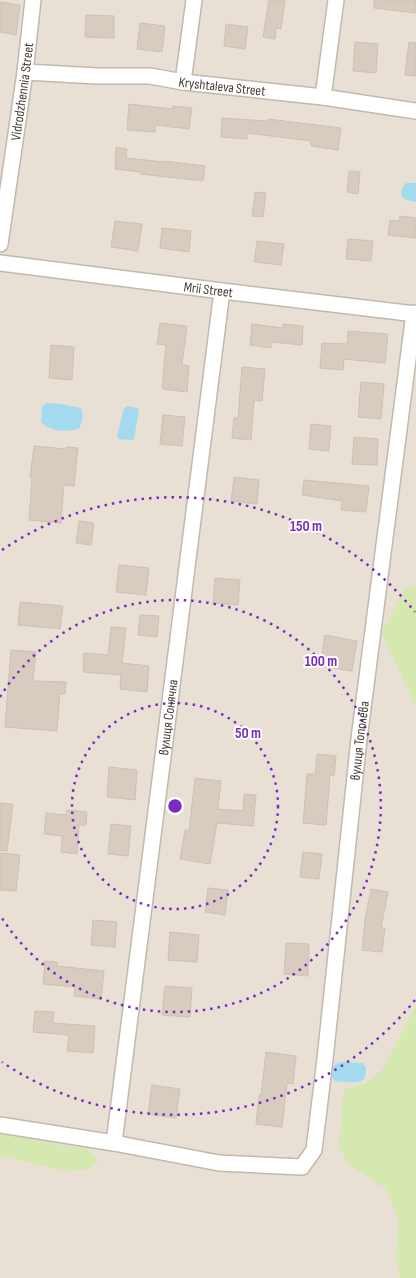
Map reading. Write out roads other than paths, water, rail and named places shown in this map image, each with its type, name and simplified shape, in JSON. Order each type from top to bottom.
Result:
[{"type":"street","name":"Vidrodzhennia Street","points":[[0,244],[25,72],[33,0]]},
{"type":"street","points":[[183,82],[194,0]]},
{"type":"street","points":[[323,97],[336,0]]},
{"type":"street","name":"Kryshtaleva Street","points":[[25,72],[97,76],[150,76],[183,82],[323,97],[416,111]]},
{"type":"street","name":"Mrii Street","points":[[0,263],[415,313]]},
{"type":"street","name":"вулиця Сонячна","points":[[114,1143],[222,291]]},
{"type":"street","name":"вулиця Тополева","points":[[114,1143],[219,1164],[302,1167],[314,1150],[359,740],[415,313]]},
{"type":"street","points":[[0,1125],[114,1143]]},
{"type":"water","points":[[406,183],[416,183],[416,202],[404,199],[401,195]]},
{"type":"water","points":[[46,403],[81,408],[82,419],[79,429],[69,431],[58,430],[49,428],[41,422],[42,407]]},
{"type":"water","points":[[127,406],[139,410],[134,439],[130,440],[119,439],[117,436],[124,408]]},
{"type":"water","points":[[342,1062],[362,1063],[366,1067],[364,1079],[355,1082],[335,1081],[332,1078],[333,1067]]}]
